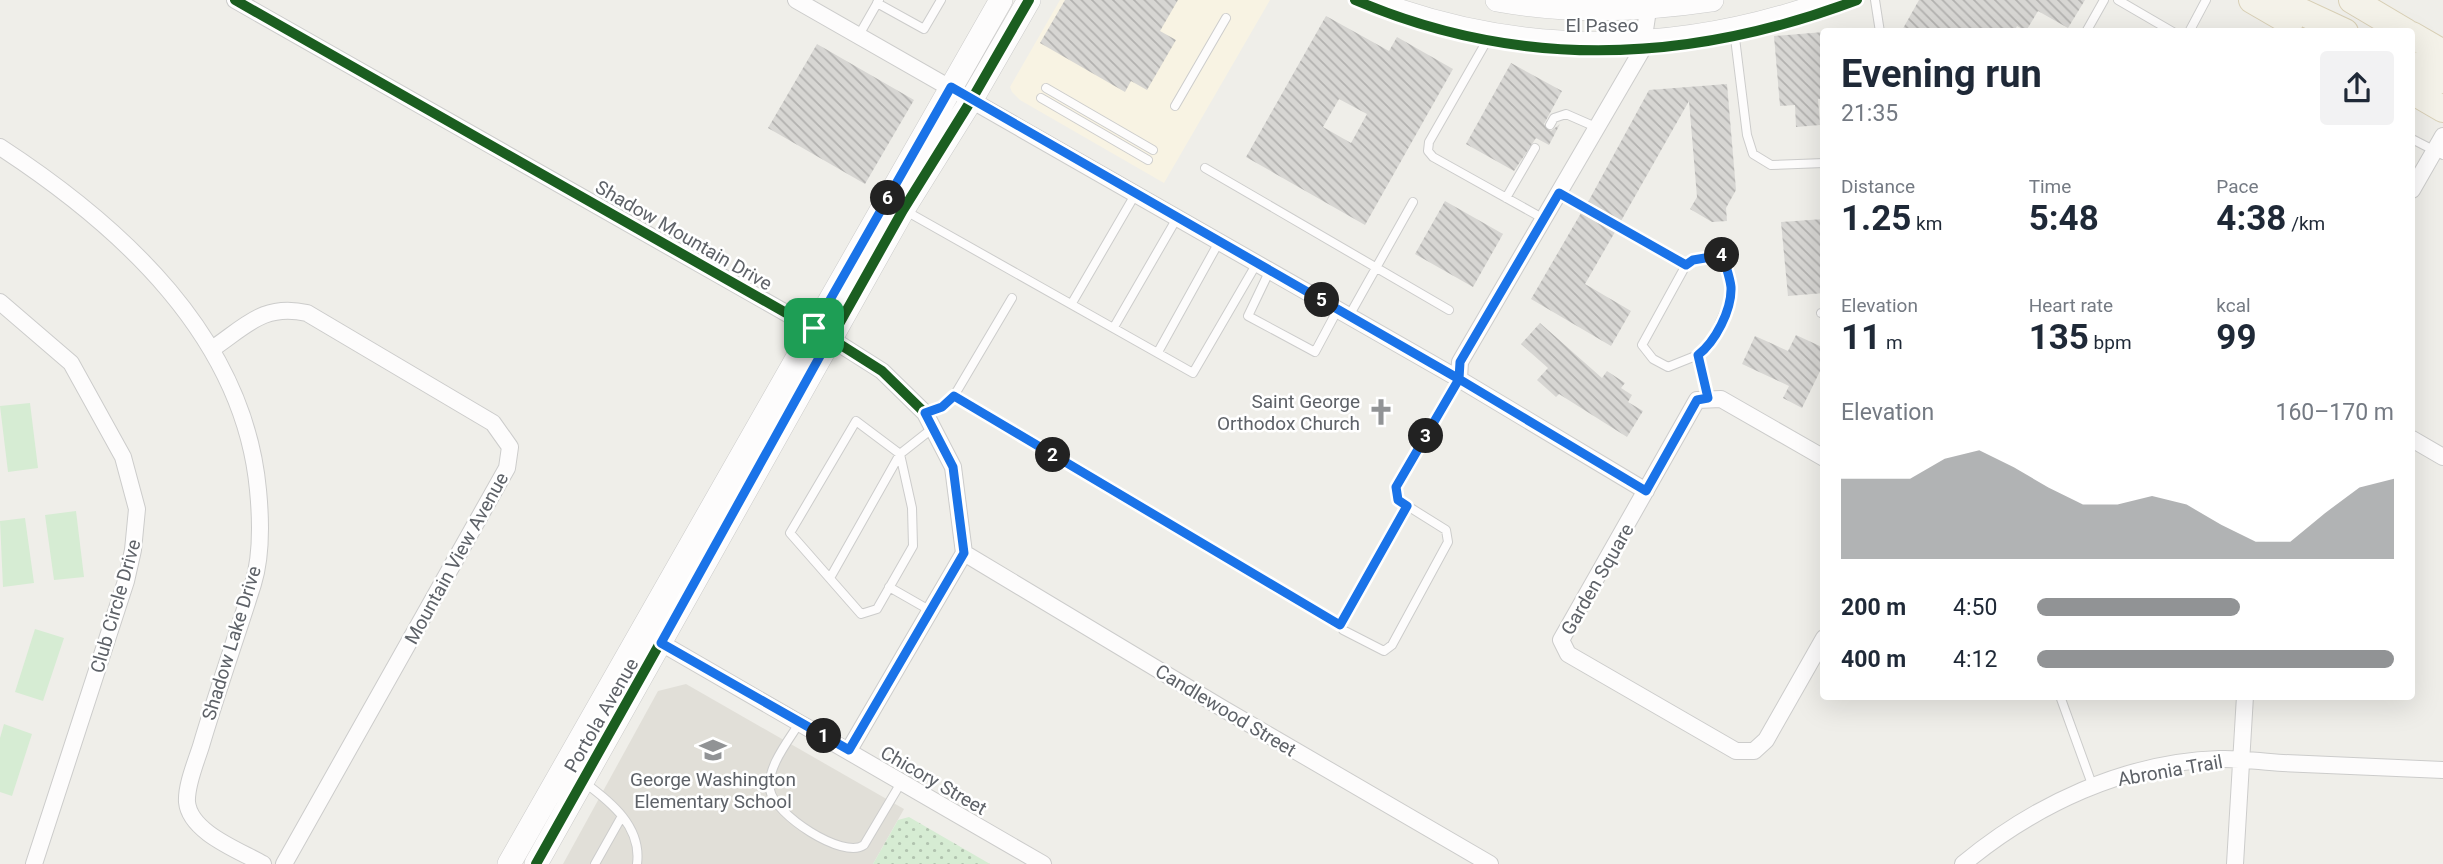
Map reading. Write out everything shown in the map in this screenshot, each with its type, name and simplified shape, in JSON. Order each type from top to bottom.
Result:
[{"type":"main road","points":[[2252,0],[2300,28]]},
{"type":"main road","points":[[2276,0],[2336,28]]},
{"type":"main road","points":[[2352,0],[2399,28]]},
{"type":"main road","points":[[2415,37],[2443,53]]},
{"type":"main road","points":[[2415,66],[2443,80]]},
{"type":"main road","points":[[2415,93],[2443,108]]},
{"type":"street","name":"Shadow Mountain Drive","points":[[235,0],[822,333],[882,371],[929,420],[953,467],[964,553]]},
{"type":"street","points":[[796,0],[1344,312],[1646,491]]},
{"type":"street","name":"Portola Avenue","points":[[536,864],[661,643],[951,87],[1001,0]]},
{"type":"street","name":"Portola Avenue","points":[[509,864],[822,333],[903,210],[1029,0]]},
{"type":"street","name":"El Paseo","points":[[1370,0],[1435,22],[1491,35],[1583,44],[1645,43],[1734,30],[1834,0]]},
{"type":"street","name":"El Paseo","points":[[1497,0],[1584,10],[1648,10],[1712,0]]},
{"type":"street","points":[[1459,379],[1460,362],[1645,43],[1648,10]]},
{"type":"street","points":[[2415,186],[2439,153],[2443,136]]},
{"type":"street","name":"Shadow Lake Drive","points":[[0,147],[54,182],[107,225],[149,268],[212,349],[241,407],[255,463],[261,524],[254,580],[212,708],[187,803],[194,819],[204,829],[263,864]]},
{"type":"street","name":"Club Circle Drive","points":[[0,302],[71,363],[123,457],[137,509],[134,550],[126,581],[34,864]]},
{"type":"street","name":"Mountain View Avenue","points":[[212,349],[266,312],[286,308],[307,313],[493,423],[510,447],[507,468],[284,864]]},
{"type":"street","points":[[1708,398],[1721,399],[1820,456]]},
{"type":"street","name":"Garden Square","points":[[1708,398],[1697,400],[1561,640],[1568,654],[1736,751],[1754,751],[1766,740],[1820,645]]},
{"type":"street","points":[[2415,441],[2443,457]]},
{"type":"street","points":[[849,750],[964,553]]},
{"type":"street","name":"Candlewood Street","points":[[964,553],[1222,708],[1490,864]]},
{"type":"street","name":"Chicory Street","points":[[661,643],[1043,864]]},
{"type":"street","points":[[2235,864],[2245,700]]},
{"type":"street","name":"Abronia Trail","points":[[1963,864],[2022,819],[2066,796],[2167,767],[2219,759],[2443,770]]},
{"type":"lane","points":[[859,35],[878,1],[924,29],[941,0]]},
{"type":"lane","points":[[1875,0],[1879,28]]},
{"type":"lane","points":[[2088,28],[2104,0]]},
{"type":"lane","points":[[2118,0],[2166,28]]},
{"type":"lane","points":[[2191,28],[2206,0]]},
{"type":"lane","points":[[1175,106],[1226,18]]},
{"type":"lane","points":[[1734,30],[1753,154],[1771,165],[1820,163]]},
{"type":"lane","points":[[1491,35],[1429,142],[1428,151],[1433,157],[1544,219]]},
{"type":"lane","points":[[1046,88],[1153,150]]},
{"type":"lane","points":[[1041,98],[1148,160]]},
{"type":"lane","points":[[1550,125],[1554,118],[1566,114],[1598,128]]},
{"type":"lane","points":[[2415,141],[2439,153]]},
{"type":"lane","points":[[1506,198],[1535,148]]},
{"type":"lane","points":[[1205,168],[1449,310]]},
{"type":"lane","points":[[1072,303],[1136,193]]},
{"type":"lane","points":[[1559,193],[1686,265]]},
{"type":"lane","points":[[1263,266],[1248,316],[1315,352],[1376,268],[1413,202]]},
{"type":"lane","points":[[903,210],[1193,373],[1263,266]]},
{"type":"lane","points":[[1114,327],[1177,217]]},
{"type":"lane","points":[[1158,352],[1220,241]]},
{"type":"lane","points":[[1723,255],[1731,287],[1729,302],[1709,347],[1698,355],[1668,367],[1653,359],[1642,345],[1686,265],[1693,260],[1723,255]]},
{"type":"lane","points":[[830,578],[900,454],[954,396],[1012,298]]},
{"type":"lane","points":[[1698,355],[1708,398]]},
{"type":"lane","points":[[954,396],[1340,625],[1343,630],[1384,651],[1392,645],[1448,542],[1446,530],[1398,500],[1396,487],[1459,379]]},
{"type":"lane","points":[[856,421],[900,454],[912,508],[913,546],[877,608],[861,614],[790,533],[856,421]]},
{"type":"lane","points":[[1340,625],[1407,506]]},
{"type":"lane","points":[[890,587],[931,611]]},
{"type":"lane","points":[[2061,700],[2093,787]]},
{"type":"lane","points":[[800,722],[775,766],[769,789],[777,808],[785,816],[842,849],[858,848],[864,845],[902,782]]},
{"type":"lane","points":[[583,782],[617,806],[630,830],[637,864]]},
{"type":"lane","points":[[595,864],[622,816]]},
{"type":"shaded area","points":[[1060,0],[1270,0],[1164,183],[1020,100],[1012,92],[1010,87]]},
{"type":"shaded area","name":"George Washington Elementary School","points":[[686,684],[904,809],[873,864],[563,864],[658,691]]},
{"type":"green space","points":[[30,403],[38,468],[8,472],[0,406]]},
{"type":"green space","points":[[76,511],[84,577],[54,580],[45,515]]},
{"type":"green space","points":[[25,518],[34,583],[3,587],[0,521]]},
{"type":"green space","points":[[35,629],[64,638],[43,701],[15,692]]},
{"type":"green space","points":[[4,724],[32,734],[12,796],[0,792],[0,738]]},
{"type":"green space","points":[[909,817],[990,864],[873,864],[898,820]]},
{"type":"building","points":[[1065,0],[1178,0],[1160,31],[1176,40],[1147,90],[1131,81],[1125,92],[1040,43]]},
{"type":"building","points":[[1919,0],[2085,0],[2068,28],[2038,11],[2028,28],[1903,28]]},
{"type":"building","points":[[1326,16],[1389,51],[1397,37],[1453,69],[1365,225],[1246,157]],"holes":[[[1339,99],[1367,114],[1351,143],[1323,127]]]},
{"type":"building","points":[[1820,32],[1820,125],[1796,127],[1795,105],[1780,106],[1774,36]]},
{"type":"building","points":[[817,44],[914,100],[865,184],[768,128]]},
{"type":"building","points":[[1511,63],[1562,91],[1544,124],[1551,131],[1560,124],[1549,145],[1536,138],[1514,171],[1466,144]]},
{"type":"building","points":[[1727,84],[1736,190],[1726,208],[1727,221],[1712,222],[1690,209],[1697,197],[1689,101],[1621,221],[1588,202],[1649,90]]},
{"type":"building","points":[[1445,201],[1503,234],[1473,287],[1415,254]]},
{"type":"building","points":[[1581,213],[1615,232],[1585,284],[1631,311],[1611,346],[1531,299]]},
{"type":"building","points":[[1820,219],[1820,293],[1788,296],[1781,222]]},
{"type":"building","points":[[1540,323],[1602,378],[1607,371],[1625,383],[1621,388],[1632,395],[1628,402],[1643,411],[1627,437],[1559,394],[1556,397],[1537,380],[1548,368],[1521,344]]},
{"type":"building","points":[[1796,335],[1820,346],[1820,371],[1802,408],[1783,398],[1789,386],[1742,364],[1755,336],[1788,351]]},
{"type":"cycle path","points":[[235,0],[830,338],[882,371],[925,413],[953,467],[964,553],[849,750]]},
{"type":"cycle path","points":[[536,864],[903,210],[1029,0]]},
{"type":"cycle path","points":[[1355,0],[1417,23],[1480,39],[1543,48],[1606,50],[1669,46],[1731,37],[1794,21],[1857,0]]},
{"type":"place","name":"Saint George Orthodox Church","points":[[1381,412]]},
{"type":"place","name":"George Washington Elementary School","points":[[713,750]]},
{"type":"route","points":[[814,328],[830,338],[661,643],[849,750],[964,553],[953,467],[925,413],[942,407],[954,396],[1340,625],[1407,506],[1398,500],[1396,487],[1459,379],[1646,491],[1697,400],[1708,398],[1698,355],[1709,347],[1729,302],[1731,287],[1723,255],[1693,260],[1686,265],[1559,193],[1460,362],[1459,379],[951,87],[814,328]]}]
